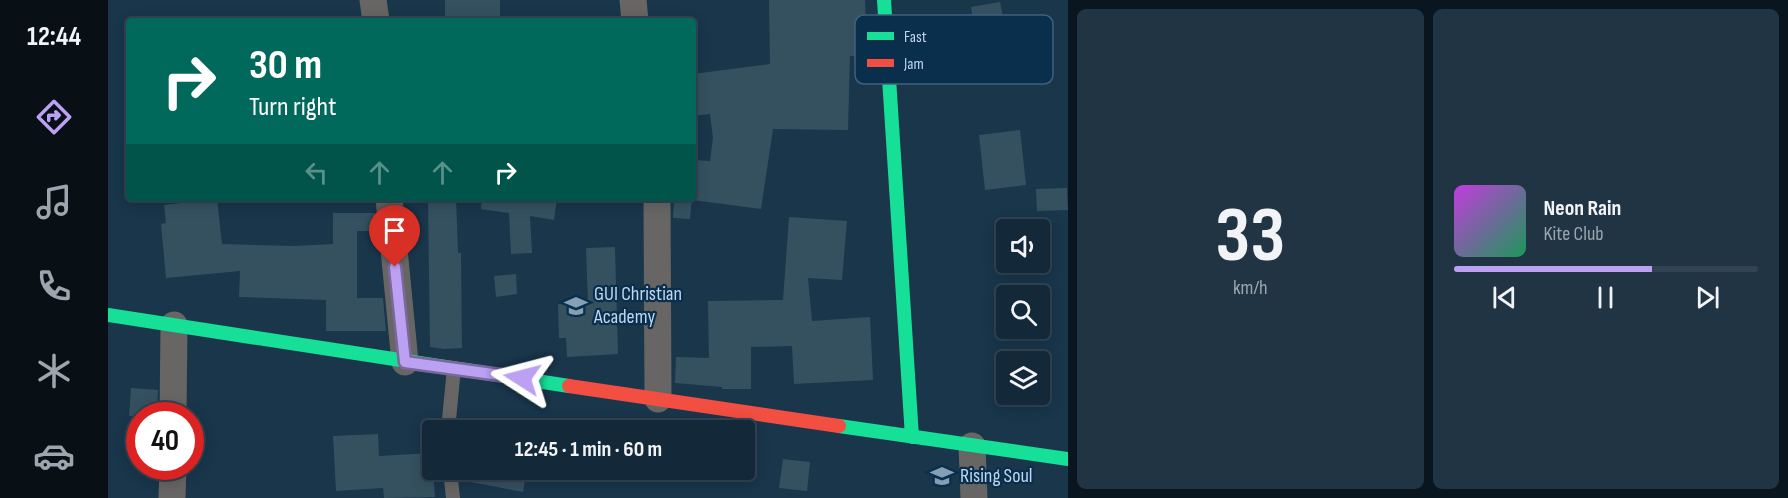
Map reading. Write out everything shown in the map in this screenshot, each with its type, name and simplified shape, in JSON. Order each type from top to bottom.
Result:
[{"type":"street","points":[[374,0],[375,18]]},
{"type":"street","points":[[633,0],[635,18]]},
{"type":"street","points":[[884,0],[885,15]]},
{"type":"street","points":[[889,84],[912,437]]},
{"type":"street","points":[[389,201],[405,362]]},
{"type":"street","points":[[657,201],[658,399]]},
{"type":"street","points":[[108,315],[405,362],[1068,459]]},
{"type":"street","points":[[173,402],[174,325]]},
{"type":"street","points":[[972,446],[974,498]]},
{"type":"street","points":[[172,498],[173,480]]},
{"type":"lane","points":[[449,420],[454,368]]},
{"type":"lane","points":[[451,480],[453,498]]},
{"type":"building","points":[[445,0],[500,0],[500,18],[445,18]]},
{"type":"building","points":[[769,0],[865,0],[866,15],[855,15],[855,56],[850,56],[848,130],[773,129],[761,209],[696,200],[696,160],[710,161],[713,138],[710,114],[696,116],[696,74],[770,64]]},
{"type":"building","points":[[1000,2],[1003,15],[972,15],[971,7]]},
{"type":"building","points":[[1020,130],[1026,185],[985,190],[979,135]]},
{"type":"building","points":[[1067,188],[1068,210],[1037,211],[1036,189]]},
{"type":"building","points":[[217,201],[222,244],[294,246],[333,244],[333,213],[375,213],[376,231],[357,231],[357,298],[383,298],[386,331],[326,331],[326,300],[239,297],[240,271],[166,278],[161,224],[166,223],[164,205]]},
{"type":"building","points":[[428,201],[456,201],[458,253],[461,253],[462,348],[430,347]]},
{"type":"building","points":[[482,201],[557,201],[554,220],[530,216],[532,253],[511,254],[509,213],[481,209]]},
{"type":"building","points":[[674,201],[692,201],[690,219],[673,218]]},
{"type":"building","points":[[789,217],[847,221],[842,280],[808,278],[812,321],[870,317],[873,380],[794,384],[792,346],[751,347],[751,389],[722,389],[722,387],[675,383],[676,357],[709,358],[708,301],[783,300]]},
{"type":"building","points":[[615,247],[618,354],[567,357],[566,338],[559,338],[558,304],[588,303],[586,248]]},
{"type":"building","points":[[516,274],[517,294],[496,297],[494,276]]},
{"type":"building","points":[[131,388],[158,390],[158,402],[130,402]]},
{"type":"building","points":[[378,434],[379,456],[422,454],[422,480],[434,480],[435,497],[384,498],[383,488],[336,491],[333,436]]},
{"type":"building","points":[[783,459],[810,462],[807,491],[779,488]]},
{"type":"building","points":[[460,480],[525,480],[523,492]]},
{"type":"traffic: fast","points":[[884,0],[885,15]]},
{"type":"traffic: fast","points":[[889,84],[912,437]]},
{"type":"traffic: fast","points":[[108,315],[569,386]]},
{"type":"traffic: fast","points":[[839,426],[1068,459]]},
{"type":"traffic: jam","points":[[569,386],[839,426]]},
{"type":"place","name":"GUI Christian Academy","points":[[576,306]]},
{"type":"place","name":"Rising Soul","points":[[942,476]]},
{"type":"route","points":[[395,267],[405,362],[522,378]]}]
